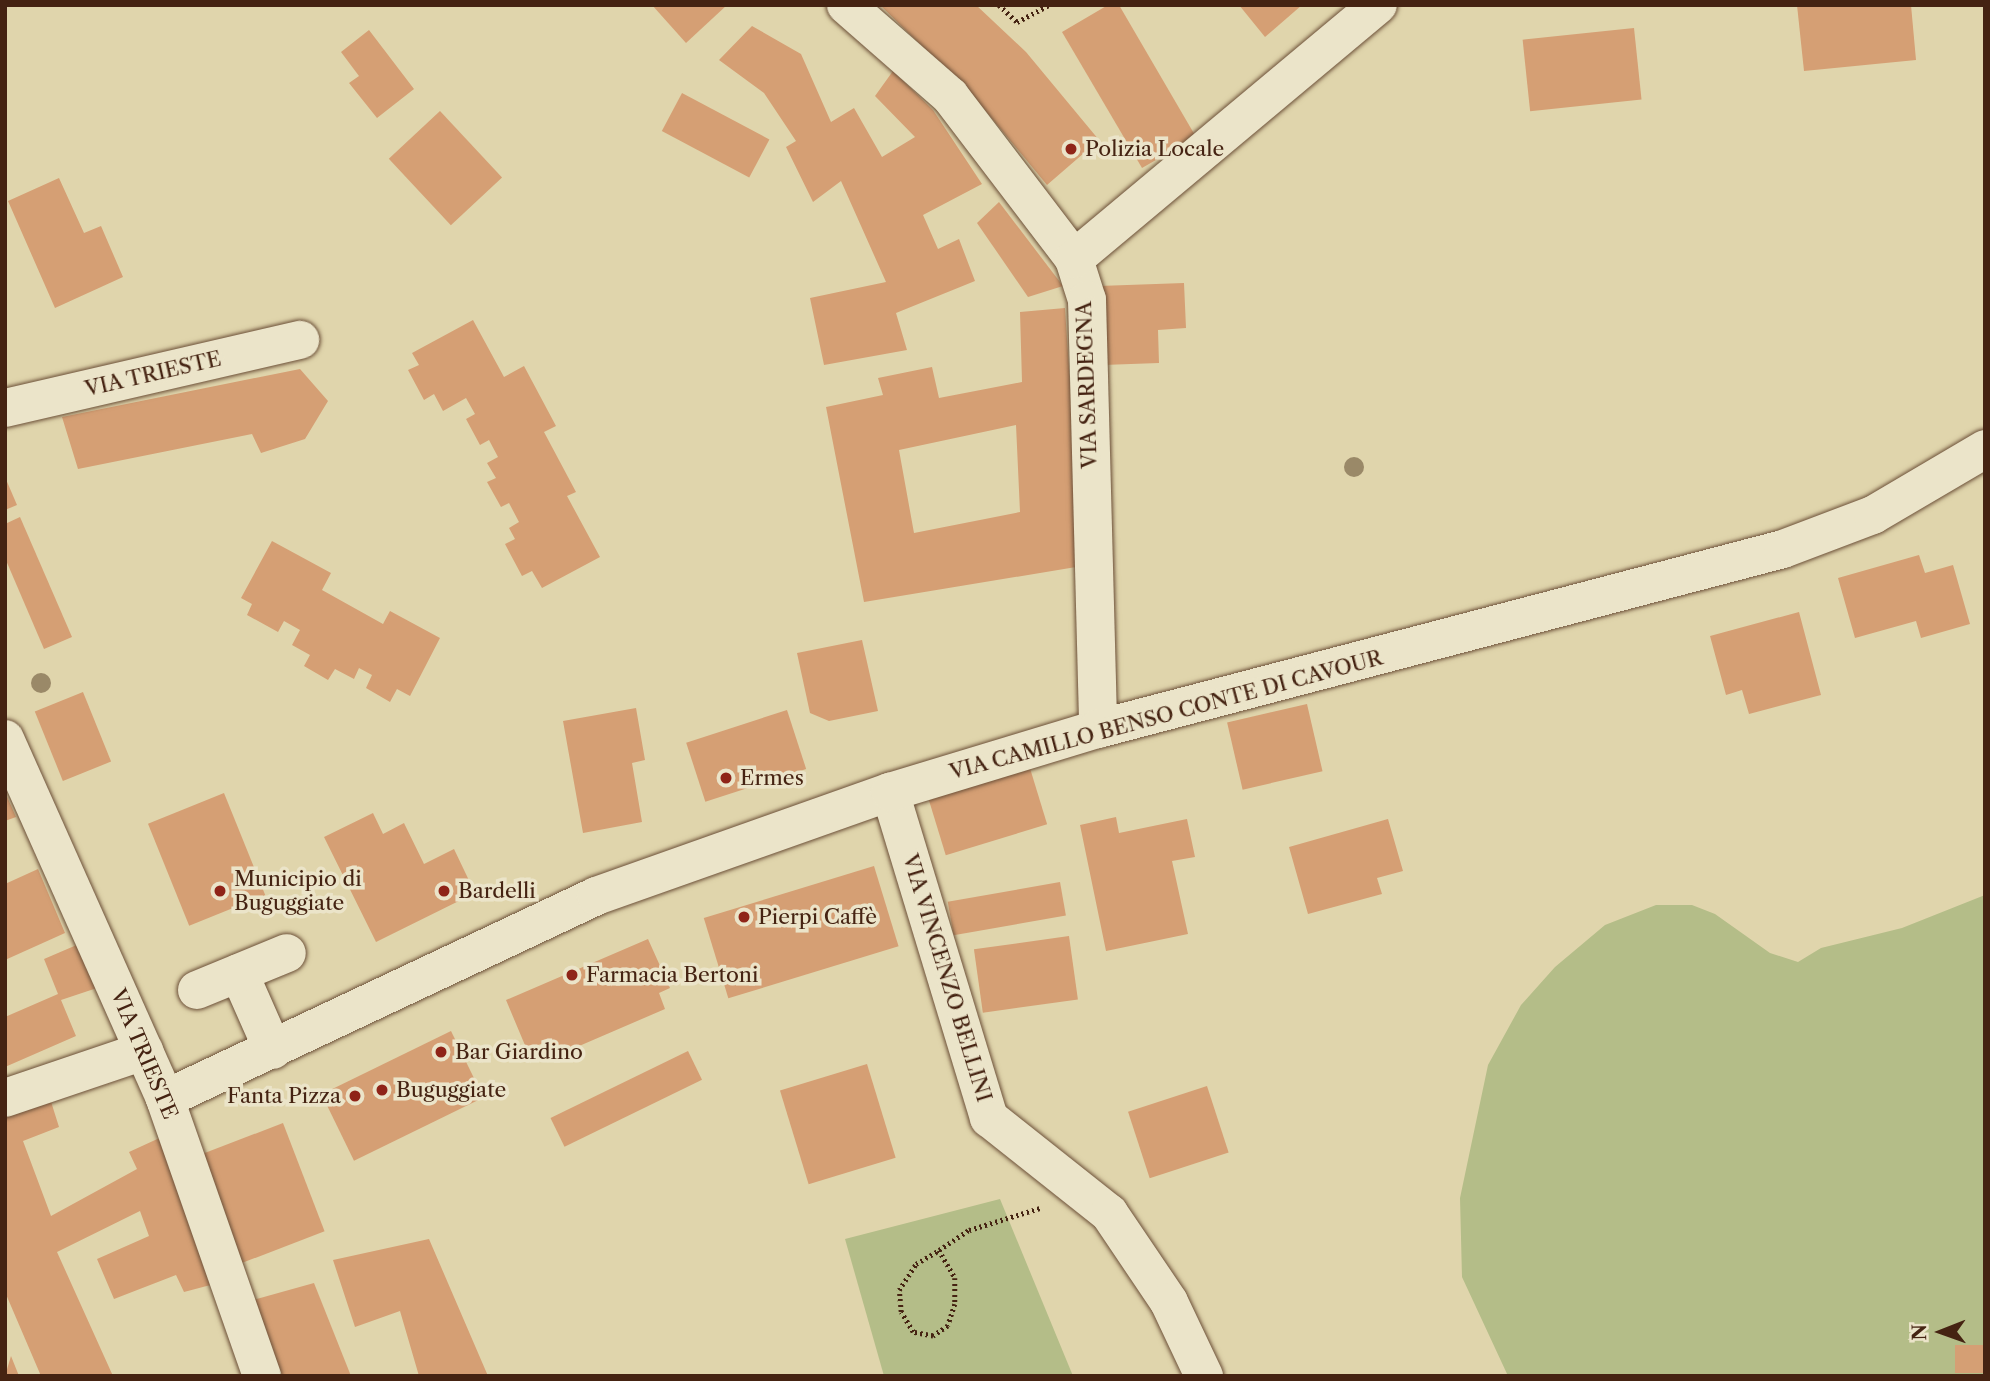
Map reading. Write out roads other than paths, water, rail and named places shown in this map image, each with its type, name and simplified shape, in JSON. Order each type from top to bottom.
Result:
[{"type":"street","name":"VIA SARDEGNA","points":[[846,5],[950,96],[1074,260],[1087,300],[1098,729]]},
{"type":"street","points":[[1074,260],[1378,5]]},
{"type":"street","name":"VIA TRIESTE","points":[[5,408],[300,340]]},
{"type":"street","name":"VIA CAMILLO BENSO CONTE DI CAVOUR","points":[[165,1099],[596,896],[890,792],[1098,729],[1783,548],[1873,515],[1985,449]]},
{"type":"street","name":"VIA TRIESTE","points":[[5,740],[165,1099],[262,1376]]},
{"type":"street","name":"VIA VINCENZO BELLINI","points":[[890,792],[989,1118],[1109,1213],[1169,1302],[1204,1376]]},
{"type":"street","points":[[197,990],[286,953]]},
{"type":"street","points":[[239,972],[273,1050]]},
{"type":"street","points":[[5,1098],[144,1051]]},
{"type":"place","name":"Polizia Locale","points":[[1071,149]]},
{"type":"place","name":"Ermes","points":[[726,778]]},
{"type":"place","name":"Municipio di Buguggiate","points":[[220,891]]},
{"type":"place","name":"Bardelli","points":[[444,891]]},
{"type":"place","name":"Pierpi Caffè","points":[[744,917]]},
{"type":"place","name":"Farmacia Bertoni","points":[[572,975]]},
{"type":"place","name":"Bar Giardino","points":[[441,1052]]},
{"type":"place","name":"Buguggiate","points":[[382,1090]]},
{"type":"place","name":"Fanta Pizza","points":[[355,1096]]}]
